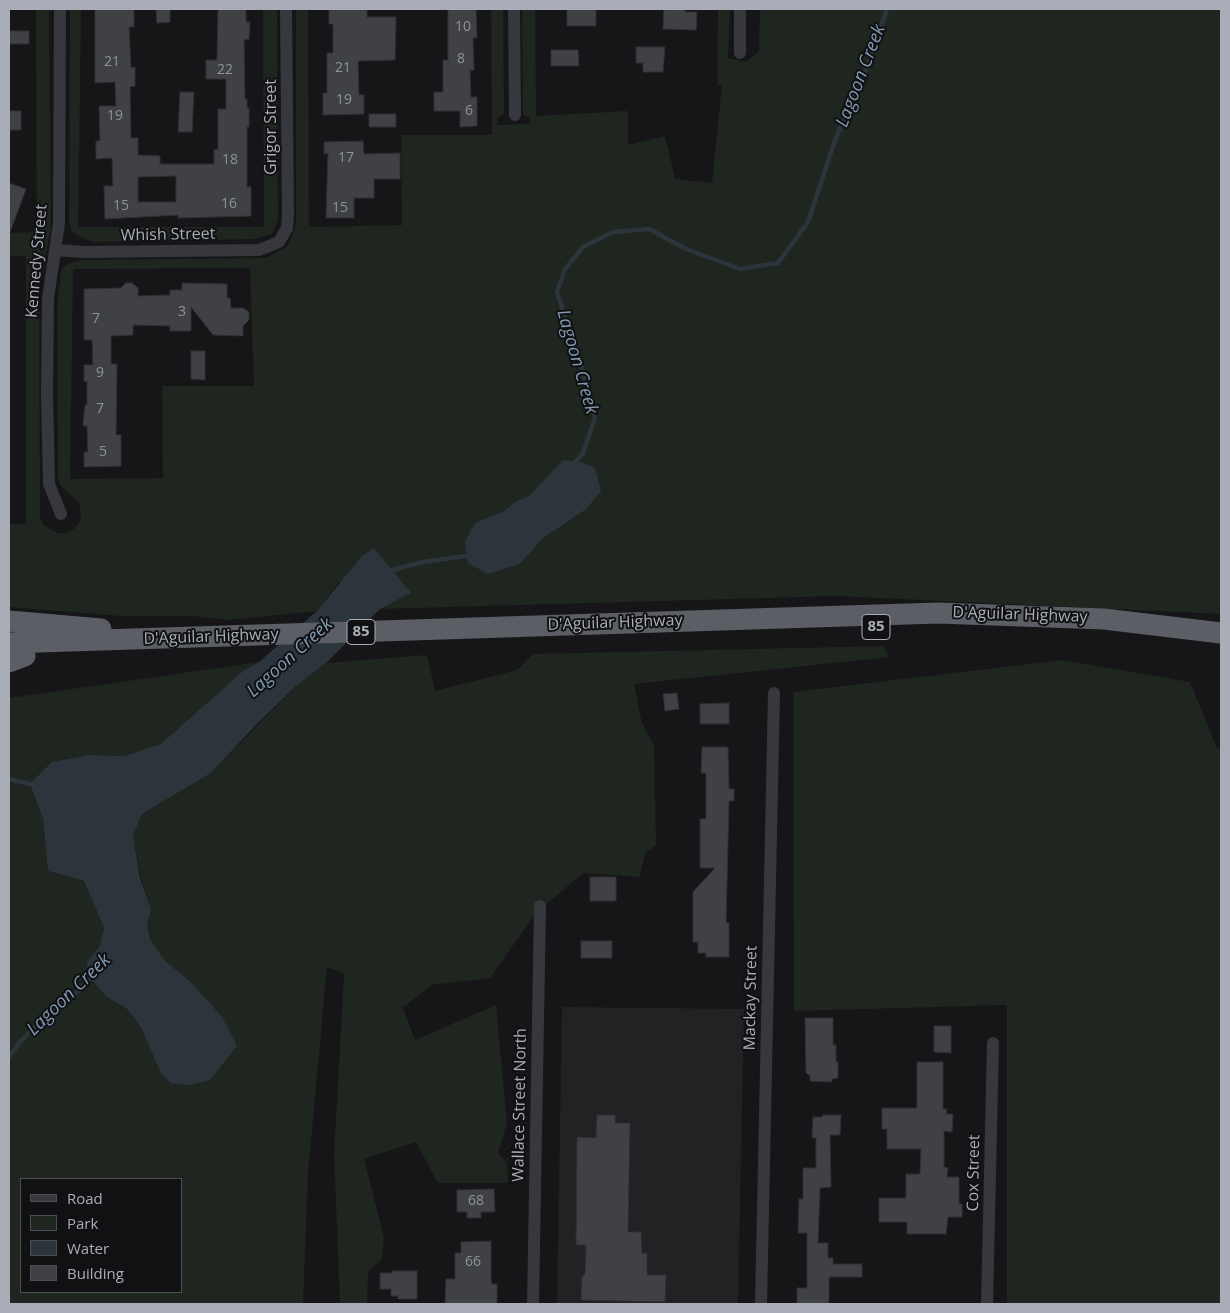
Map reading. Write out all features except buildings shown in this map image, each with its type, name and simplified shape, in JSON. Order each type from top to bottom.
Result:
[{"type":"highway","name":"D'Aguilar Highway","points":[[13,654],[174,645],[536,632],[938,612],[1104,618],[1221,633]]},
{"type":"highway","points":[[9,621],[94,628],[153,630],[174,645]]},
{"type":"highway","name":"D'Aguilar Highway","points":[[536,632],[928,625],[1064,628],[1221,645]]},
{"type":"street","name":"Kennedy Street","points":[[60,9],[59,223],[48,299],[48,466],[49,484],[61,514]]},
{"type":"street","name":"Grigor Street","points":[[279,242],[287,228],[288,215],[286,9]]},
{"type":"street","points":[[514,9],[516,115]]},
{"type":"street","points":[[740,9],[740,53]]},
{"type":"street","name":"Whish Street","points":[[56,250],[86,252],[259,250],[279,242]]},
{"type":"street","name":"Mackay Street","points":[[761,1304],[774,693]]},
{"type":"street","name":"Wallace Street North","points":[[533,1304],[540,906]]},
{"type":"street","name":"Cox Street","points":[[987,1304],[993,1043]]},
{"type":"shaded area","points":[[562,1007],[744,1009],[738,1304],[557,1304]]},
{"type":"green space","points":[[36,9],[49,9],[51,228],[39,292],[40,516],[43,525],[57,533],[66,533],[74,529],[80,522],[81,513],[79,503],[60,485],[58,477],[57,309],[61,271],[66,265],[80,260],[266,258],[286,247],[291,240],[296,223],[296,9],[308,9],[309,227],[402,225],[401,135],[492,135],[491,9],[503,9],[504,114],[497,118],[498,125],[530,124],[530,118],[523,115],[522,9],[535,9],[536,116],[628,111],[628,145],[665,136],[675,179],[712,183],[722,85],[717,85],[718,9],[730,9],[728,58],[746,62],[759,51],[760,9],[1221,9],[1221,614],[837,596],[380,609],[411,593],[339,582],[317,611],[227,620],[192,616],[121,616],[9,607],[9,524],[26,524],[26,256],[9,256],[9,233],[37,232]],"holes":[[[250,268],[254,386],[162,386],[163,478],[70,479],[73,269]],[[530,495],[563,522],[543,538],[520,564],[475,523],[502,512],[515,502]]]},
{"type":"green space","points":[[70,9],[81,9],[78,227],[264,227],[263,9],[277,9],[278,219],[272,234],[255,239],[93,242],[76,235],[71,230],[69,221]]},
{"type":"green space","points":[[883,646],[890,657],[634,684],[642,723],[654,745],[656,845],[645,853],[640,877],[583,873],[536,913],[490,978],[431,985],[403,1008],[415,1040],[496,1005],[507,1123],[498,1153],[507,1163],[508,1183],[438,1183],[416,1142],[364,1159],[384,1238],[382,1259],[368,1272],[367,1304],[340,1304],[334,1153],[344,974],[327,967],[308,1173],[303,1304],[9,1304],[9,698],[259,662],[244,670],[161,745],[125,756],[90,755],[30,784],[43,819],[48,871],[84,881],[104,928],[100,946],[87,961],[107,997],[126,1008],[141,1027],[161,1074],[190,981],[165,961],[150,939],[147,925],[151,909],[141,878],[133,837],[142,814],[211,773],[296,686],[326,663],[427,655],[435,691],[517,670],[533,654]]},
{"type":"green space","points":[[1063,660],[1190,682],[1217,748],[1221,747],[1221,1304],[1007,1304],[1007,1005],[794,1011],[793,692]]},
{"type":"water","points":[[563,460],[582,462],[595,468],[601,491],[586,509],[543,538],[520,564],[488,574],[468,563],[465,542],[475,523],[502,512],[515,502],[530,495]]},
{"type":"water","points":[[374,548],[411,593],[380,609],[326,663],[296,686],[211,773],[142,814],[133,836],[140,878],[151,909],[147,925],[150,939],[165,961],[190,981],[222,1017],[237,1046],[210,1080],[189,1085],[171,1083],[161,1074],[141,1027],[126,1008],[107,997],[88,975],[87,961],[100,946],[104,928],[84,881],[48,871],[43,819],[30,784],[52,762],[90,755],[125,756],[161,744],[244,670],[259,662],[317,611],[362,556]]},
{"type":"waterway","name":"Lagoon Creek","points":[[572,466],[583,453],[595,418],[580,361],[557,292],[565,269],[583,247],[613,232],[649,229],[686,249],[740,269],[778,263],[808,222],[835,140],[867,67],[887,9]]},
{"type":"waterway","name":"Lagoon Creek","points":[[388,573],[392,570],[423,562],[473,555]]},
{"type":"waterway","points":[[9,779],[30,784]]},
{"type":"waterway","name":"Lagoon Creek","points":[[9,1057],[19,1043],[53,1009],[71,998],[95,973]]}]
